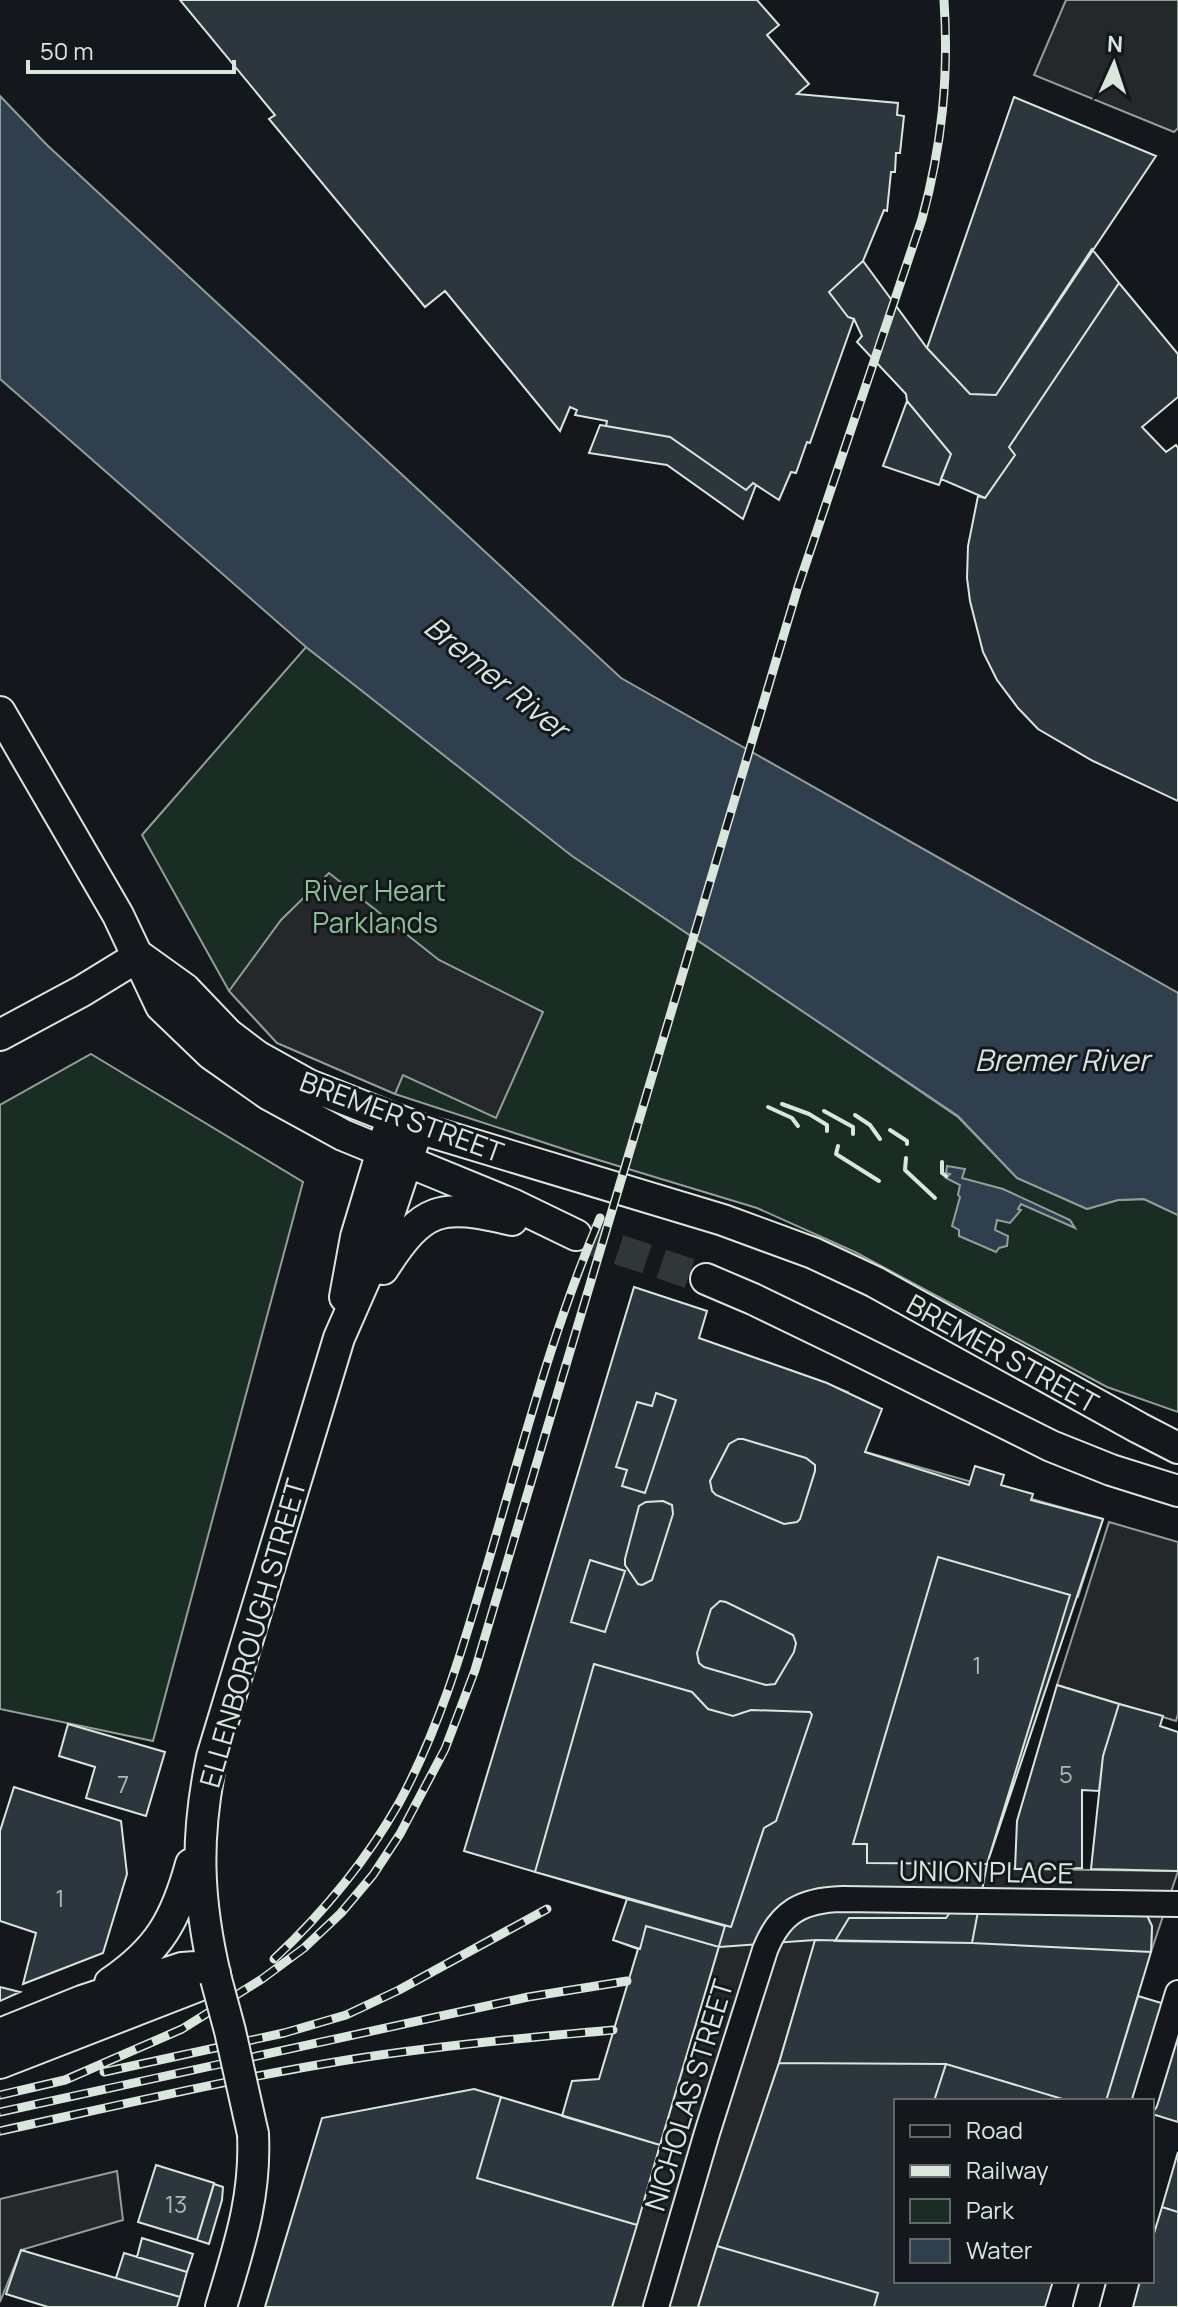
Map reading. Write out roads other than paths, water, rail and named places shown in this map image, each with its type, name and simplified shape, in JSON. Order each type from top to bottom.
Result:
[{"type":"street","points":[[0,712],[139,956],[0,1035]]},
{"type":"street","name":"BREMER STREET","points":[[139,956],[185,989],[228,1034],[257,1056],[309,1085],[405,1123],[710,1216],[813,1253],[875,1282],[1178,1448]]},
{"type":"street","name":"BREMER STREET","points":[[139,956],[161,1006],[211,1054],[268,1094],[343,1135],[514,1205],[573,1234]]},
{"type":"street","name":"ELLENBOROUGH STREET","points":[[221,2307],[249,2211],[253,2134],[238,2062],[207,1974],[201,1903],[200,1829],[205,1789],[339,1338],[356,1237],[395,1155],[405,1123]]},
{"type":"street","name":"ELLENBOROUGH STREET","points":[[339,1338],[401,1241],[424,1220],[449,1210],[476,1211],[573,1234]]},
{"type":"street","name":"BREMER STREET","points":[[706,1279],[1051,1446],[1111,1470],[1178,1491]]},
{"type":"street","points":[[82,2001],[138,1962],[158,1940],[179,1904],[200,1829]]},
{"type":"street","name":"UNION PLACE","points":[[794,1909],[820,1899],[1178,1904]]},
{"type":"street","name":"NICHOLAS STREET","points":[[656,2307],[765,1950],[772,1933],[794,1909]]},
{"type":"street","points":[[0,2034],[82,2001],[182,1968],[193,1966],[207,1974]]},
{"type":"street","points":[[0,2063],[207,1974]]},
{"type":"street","points":[[1146,2099],[1178,1993]]},
{"type":"street","points":[[1086,2307],[1092,2283]]},
{"type":"water","name":"Bremer River","points":[[0,96],[47,145],[621,678],[1178,993],[1178,1215],[1144,1199],[1118,1200],[1087,1209],[1017,1178],[958,1116],[572,856],[306,647],[0,379]]},
{"type":"water","points":[[947,1166],[965,1169],[962,1178],[1003,1189],[1070,1220],[1075,1228],[1021,1204],[1018,1209],[1021,1210],[1010,1223],[997,1220],[995,1230],[1008,1236],[1007,1246],[996,1252],[959,1236],[959,1230],[952,1226],[960,1185],[946,1178],[950,1174],[946,1173]]},
{"type":"tunnel","points":[[576,1235],[706,1279]]},
{"type":"railway","points":[[0,2095],[65,2080],[182,2029],[262,1979],[304,1948],[341,1913],[373,1875],[400,1834],[445,1749],[475,1670],[798,587],[922,219],[935,164],[942,111],[944,0]]},
{"type":"railway","points":[[274,1959],[310,1923],[358,1866],[399,1803],[426,1748],[448,1692],[551,1350],[600,1218]]},
{"type":"railway","points":[[104,2072],[284,2033],[346,2015],[399,1990],[547,1909]]},
{"type":"railway","points":[[0,2112],[528,1997],[627,1981]]},
{"type":"railway","points":[[0,2131],[303,2067],[446,2046],[613,2030]]},
{"type":"park label","name":"River Heart Parklands","points":[[375,906]]}]
